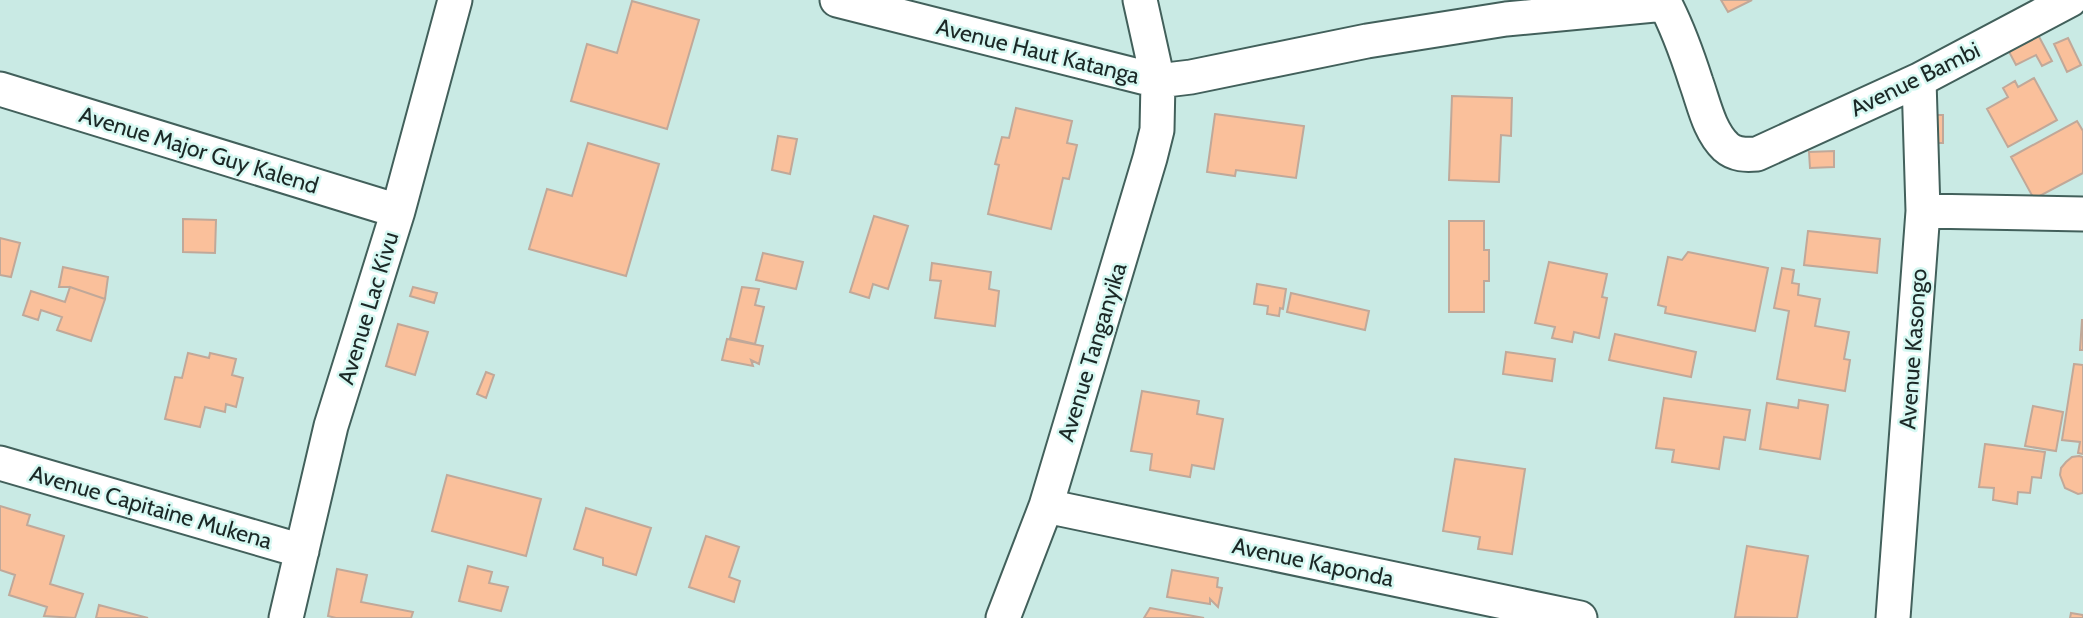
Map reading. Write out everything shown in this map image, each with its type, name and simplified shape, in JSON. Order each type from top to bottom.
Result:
[{"type":"street","name":"Avenue Lac Kivu","points":[[286,618],[331,426],[398,211],[456,0]]},
{"type":"street","name":"Avenue Haut Katanga","points":[[837,0],[1158,80],[1191,78],[1367,41],[1506,19],[1664,2]]},
{"type":"street","name":"Avenue Tanganyika","points":[[1003,618],[1046,506],[1157,130],[1158,80],[1140,0]]},
{"type":"street","name":"Avenue Bambi","points":[[1664,2],[1683,44],[1714,133],[1726,147],[1747,155],[1757,154],[1919,80],[2070,0]]},
{"type":"street","name":"Avenue Kasongo","points":[[1894,618],[1923,211],[1919,80]]},
{"type":"street","name":"Avenue Major Guy Kalend","points":[[0,89],[398,211]]},
{"type":"street","points":[[1923,211],[2083,214]]},
{"type":"street","name":"Avenue Capitaine Mukena","points":[[0,463],[302,551]]},
{"type":"street","name":"Avenue Kaponda","points":[[1046,506],[1580,618]]},
{"type":"building","points":[[1721,0],[1752,0],[1728,12]]},
{"type":"building","points":[[632,1],[699,20],[667,129],[571,101],[587,44],[617,53]]},
{"type":"building","points":[[2036,31],[2052,61],[2042,66],[2036,55],[2016,65],[2006,46]]},
{"type":"building","points":[[2068,38],[2081,65],[2067,72],[2054,44]]},
{"type":"building","points":[[2034,78],[2057,120],[2008,147],[1987,109],[2008,97],[2003,88],[2015,81],[2018,87]]},
{"type":"building","points":[[1452,96],[1512,98],[1511,136],[1501,135],[1499,182],[1449,180]]},
{"type":"building","points":[[1016,108],[1072,121],[1067,143],[1077,145],[1069,179],[1063,178],[1051,229],[988,214],[1002,137],[1009,138]]},
{"type":"building","points":[[1215,114],[1304,126],[1296,178],[1236,170],[1235,176],[1207,172]]},
{"type":"building","points":[[1926,115],[1943,115],[1943,143],[1926,143]]},
{"type":"building","points":[[2077,121],[2083,131],[2083,173],[2034,199],[2011,157]]},
{"type":"building","points":[[778,136],[797,139],[790,174],[772,170]]},
{"type":"building","points":[[588,143],[659,164],[626,276],[529,249],[547,189],[572,196]]},
{"type":"building","points":[[1834,151],[1834,167],[1810,168],[1809,152]]},
{"type":"building","points":[[874,216],[908,226],[888,289],[873,284],[869,298],[850,292]]},
{"type":"building","points":[[183,219],[216,220],[215,253],[183,252]]},
{"type":"building","points":[[1449,221],[1484,221],[1484,250],[1489,250],[1489,281],[1484,281],[1484,312],[1449,312]]},
{"type":"building","points":[[1808,231],[1880,239],[1877,273],[1804,265]]},
{"type":"building","points":[[0,238],[20,243],[11,277],[0,275]]},
{"type":"building","points":[[1688,252],[1768,268],[1755,331],[1665,313],[1666,307],[1658,305],[1668,257],[1682,260]]},
{"type":"building","points":[[763,253],[803,262],[796,289],[756,280]]},
{"type":"building","points":[[1549,262],[1607,274],[1602,297],[1607,298],[1599,338],[1574,332],[1572,342],[1552,338],[1555,327],[1535,323]]},
{"type":"building","points":[[932,263],[991,272],[989,289],[999,291],[995,326],[935,318],[941,281],[930,280]]},
{"type":"building","points":[[63,267],[108,277],[105,299],[70,287],[59,287]]},
{"type":"building","points":[[1782,268],[1794,270],[1792,283],[1799,284],[1798,295],[1820,299],[1815,326],[1849,332],[1844,359],[1850,360],[1845,391],[1777,379],[1789,311],[1774,308]]},
{"type":"building","points":[[1257,284],[1286,289],[1283,309],[1280,308],[1279,316],[1267,314],[1268,306],[1254,304]]},
{"type":"building","points":[[70,287],[105,299],[91,341],[57,330],[62,317],[41,310],[38,320],[23,315],[31,291],[65,302]]},
{"type":"building","points":[[413,287],[437,293],[434,303],[410,296]]},
{"type":"building","points":[[742,287],[759,289],[755,305],[764,307],[755,344],[730,338]]},
{"type":"building","points":[[1291,293],[1369,311],[1365,330],[1287,312]]},
{"type":"building","points":[[2082,320],[2083,350],[2080,350]]},
{"type":"building","points":[[398,324],[428,332],[415,375],[386,366]]},
{"type":"building","points":[[1615,334],[1696,352],[1691,377],[1609,360]]},
{"type":"building","points":[[727,339],[763,346],[759,364],[751,360],[753,366],[722,360]]},
{"type":"building","points":[[1506,352],[1555,359],[1552,381],[1503,374]]},
{"type":"building","points":[[188,353],[209,358],[210,353],[236,359],[232,375],[243,378],[236,407],[226,404],[225,412],[205,407],[200,427],[165,419],[175,377],[182,378]]},
{"type":"building","points":[[2074,364],[2083,365],[2083,454],[2078,453],[2080,442],[2062,440]]},
{"type":"building","points":[[486,372],[494,375],[486,398],[477,394]]},
{"type":"building","points":[[1142,391],[1199,401],[1197,414],[1223,419],[1214,469],[1192,465],[1190,477],[1150,470],[1152,454],[1131,451]]},
{"type":"building","points":[[1664,398],[1750,410],[1745,440],[1724,437],[1719,469],[1672,462],[1674,450],[1656,448]]},
{"type":"building","points":[[1799,400],[1828,405],[1820,459],[1760,449],[1767,403],[1798,408]]},
{"type":"building","points":[[2033,406],[2063,412],[2056,451],[2025,446]]},
{"type":"building","points":[[1985,444],[2045,452],[2041,478],[2032,477],[2030,493],[2018,492],[2017,504],[1993,500],[1994,488],[1979,487]]},
{"type":"building","points":[[2083,457],[2083,493],[2078,494],[2065,488],[2060,475],[2066,462]]},
{"type":"building","points":[[1455,459],[1525,469],[1512,554],[1478,549],[1480,537],[1443,531]]},
{"type":"building","points":[[447,475],[541,499],[526,556],[432,531]]},
{"type":"building","points":[[0,506],[30,515],[27,525],[64,536],[50,584],[83,594],[75,618],[44,616],[47,607],[9,595],[15,575],[0,570]]},
{"type":"building","points":[[586,508],[651,528],[636,575],[603,565],[603,558],[574,549]]},
{"type":"building","points":[[706,536],[739,547],[729,577],[740,581],[734,602],[689,587]]},
{"type":"building","points":[[1747,546],[1808,556],[1797,618],[1735,617]]},
{"type":"building","points":[[468,566],[492,572],[489,583],[508,587],[501,611],[459,601]]},
{"type":"building","points":[[337,569],[367,575],[361,602],[413,612],[411,618],[328,616]]},
{"type":"building","points":[[1172,570],[1218,578],[1217,587],[1222,588],[1218,607],[1210,599],[1210,604],[1167,597]]},
{"type":"building","points":[[99,605],[148,618],[96,618]]},
{"type":"building","points":[[1150,608],[1204,618],[1144,618]]},
{"type":"building","points":[[2071,613],[2083,615],[2083,618],[2070,618]]}]
